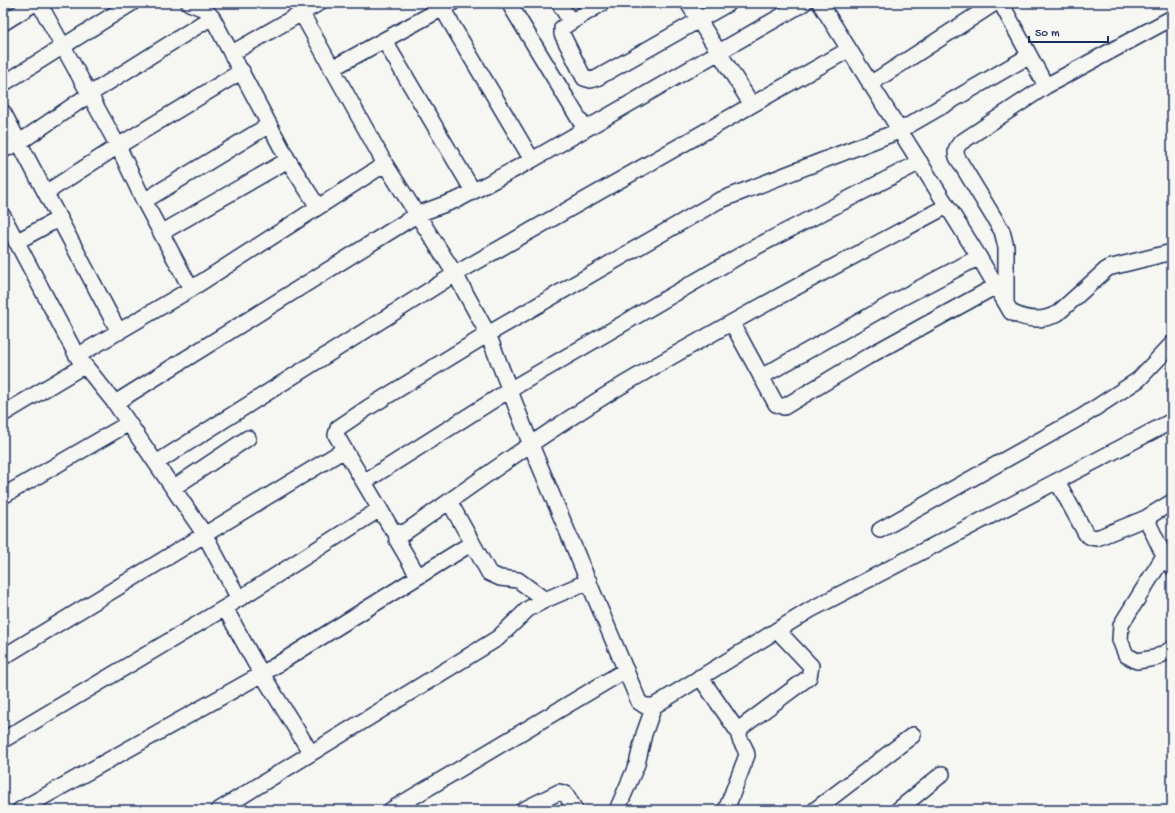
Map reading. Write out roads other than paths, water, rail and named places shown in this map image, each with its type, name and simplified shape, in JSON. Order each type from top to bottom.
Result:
[{"type":"street","points":[[3,23],[35,3]]},
{"type":"street","points":[[39,3],[118,146],[144,201],[191,289]]},
{"type":"street","points":[[3,84],[132,3]]},
{"type":"street","points":[[189,3],[204,10],[212,17],[288,160],[318,207]]},
{"type":"street","points":[[232,53],[299,8],[319,3]]},
{"type":"street","points":[[509,3],[585,129]]},
{"type":"street","points":[[559,3],[571,22]]},
{"type":"street","points":[[602,3],[562,28],[562,34],[584,78],[591,80],[729,3]]},
{"type":"street","points":[[688,3],[752,105]]},
{"type":"street","points":[[115,403],[418,214],[459,199],[532,160],[804,3]]},
{"type":"street","points":[[820,3],[848,50],[979,257],[1006,306],[1011,312],[1019,316],[1042,320],[1050,318],[1058,313],[1108,268],[1172,252]]},
{"type":"street","points":[[870,84],[995,3]]},
{"type":"street","points":[[1001,3],[1046,86]]},
{"type":"street","points":[[331,69],[447,6],[532,160]]},
{"type":"street","points":[[299,8],[331,69],[385,164],[455,274],[488,334],[511,390],[531,445],[626,670],[640,702],[645,706],[654,706],[777,630],[869,579],[1172,421]]},
{"type":"street","points":[[3,150],[20,142],[90,94],[212,17]]},
{"type":"street","points":[[1006,306],[1006,247],[1002,232],[955,152],[960,143],[1046,86],[1172,18]]},
{"type":"street","points":[[384,40],[473,191]]},
{"type":"street","points":[[156,462],[455,274],[848,50]]},
{"type":"street","points":[[947,206],[732,323],[625,384],[531,445],[404,533],[396,532],[391,528],[336,435],[338,428],[488,334],[718,201],[899,131],[1029,56]]},
{"type":"street","points":[[47,192],[118,146],[242,71]]},
{"type":"street","points":[[3,112],[47,192],[120,332]]},
{"type":"street","points":[[144,201],[269,125]]},
{"type":"street","points":[[162,233],[288,160]]},
{"type":"street","points":[[364,482],[511,390],[746,252],[920,162]]},
{"type":"street","points":[[3,414],[120,332],[191,289],[385,164]]},
{"type":"street","points":[[3,216],[80,361],[115,403],[205,535],[238,599]]},
{"type":"street","points":[[16,242],[60,218]]},
{"type":"street","points":[[761,377],[902,297],[979,257]]},
{"type":"street","points":[[732,323],[776,404],[784,407],[790,405],[867,357],[996,286]]},
{"type":"street","points":[[880,530],[1083,416],[1138,380],[1172,344]]},
{"type":"street","points":[[3,496],[129,423]]},
{"type":"street","points":[[173,488],[248,438]]},
{"type":"street","points":[[3,657],[344,450]]},
{"type":"street","points":[[1057,481],[1086,534],[1090,537],[1097,538],[1146,518],[1172,502]]},
{"type":"street","points":[[449,501],[489,573],[500,578],[518,580],[545,600]]},
{"type":"street","points":[[3,740],[225,608],[380,509]]},
{"type":"street","points":[[1146,518],[1168,561],[1121,625],[1120,640],[1126,655],[1137,661],[1155,658],[1172,649]]},
{"type":"street","points":[[396,532],[397,540],[418,576]]},
{"type":"street","points":[[20,810],[262,674],[472,543]]},
{"type":"street","points":[[219,810],[498,638],[522,614],[545,600],[589,582]]},
{"type":"street","points":[[225,608],[254,662],[311,753]]},
{"type":"street","points":[[739,733],[742,727],[809,677],[811,666],[777,630]]},
{"type":"street","points":[[391,810],[626,670]]},
{"type":"street","points":[[700,677],[739,733],[740,739],[746,749],[747,755],[726,810]]},
{"type":"street","points":[[617,810],[637,764],[644,734],[654,706]]},
{"type":"street","points":[[815,810],[913,735]]},
{"type":"street","points":[[898,810],[942,774]]},
{"type":"street","points":[[523,810],[559,792],[566,794],[575,810]]}]
